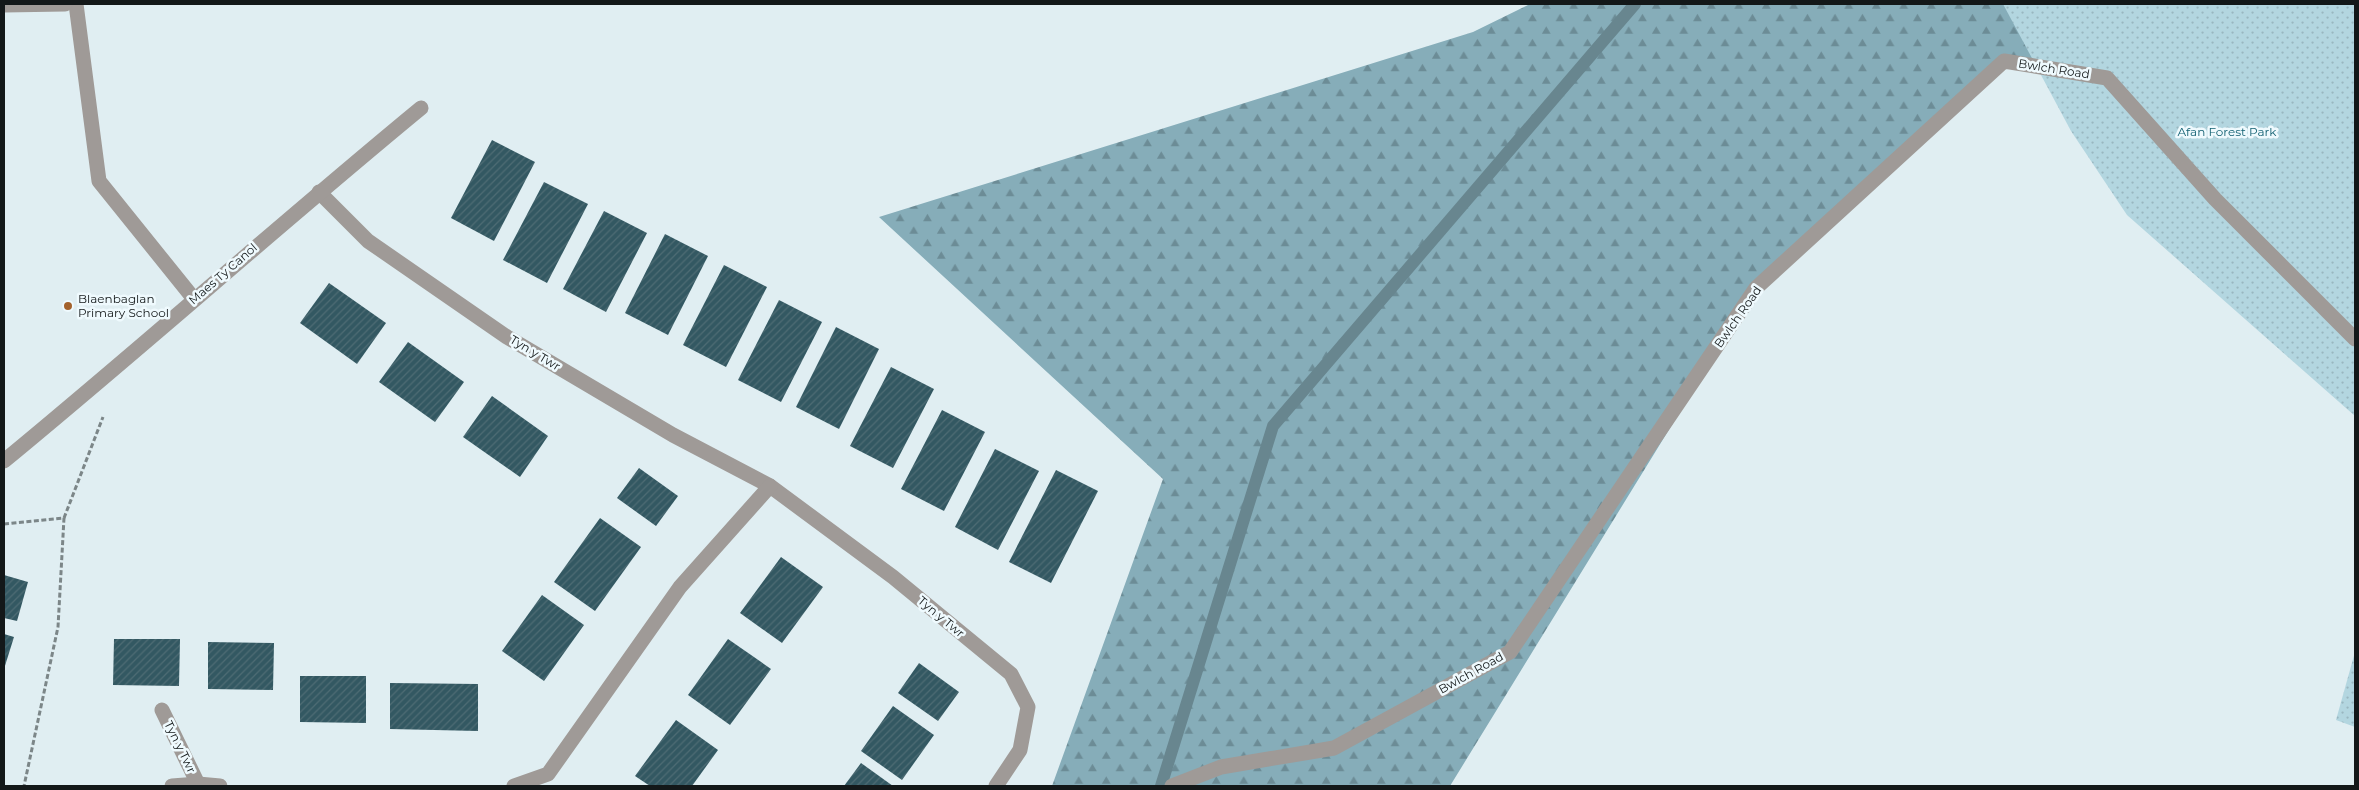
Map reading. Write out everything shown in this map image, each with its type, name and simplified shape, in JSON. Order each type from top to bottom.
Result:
[{"type":"street","points":[[4,5],[65,4]]},
{"type":"street","points":[[76,4],[99,180],[194,298]]},
{"type":"street","name":"Bwlch Road","points":[[1172,786],[1221,767],[1334,748],[1510,652],[1756,288],[2004,61],[2107,78],[2214,199],[2355,338]]},
{"type":"street","name":"Maes Ty Canol","points":[[4,460],[124,362],[194,298],[421,108]]},
{"type":"street","name":"Tyn y Twr","points":[[319,192],[368,242],[507,337],[673,435],[770,486],[893,577],[1011,674],[1028,707],[1020,750],[996,786]]},
{"type":"street","points":[[514,786],[548,774],[680,587],[770,486]]},
{"type":"street","name":"Tyn y Twr","points":[[162,710],[198,784]]},
{"type":"street","name":"Tyn y Twr","points":[[172,786],[198,784],[220,786]]},
{"type":"path","points":[[24,786],[58,627],[64,518],[106,408]]},
{"type":"path","points":[[4,524],[64,518]]},
{"type":"green space","points":[[1530,4],[2165,4],[2107,78],[2004,61],[1756,288],[1450,786],[1052,786],[1163,479],[879,217],[1473,32]]},
{"type":"green space","name":"Afan Forest Park","points":[[2003,4],[2355,4],[2355,416],[2127,215],[2071,131]]},
{"type":"green space","points":[[2355,652],[2355,727],[2336,720]]},
{"type":"building","points":[[492,140],[535,162],[494,241],[451,218]]},
{"type":"building","points":[[544,182],[588,204],[547,283],[503,260]]},
{"type":"building","points":[[604,211],[647,233],[606,312],[563,289]]},
{"type":"building","points":[[665,234],[708,256],[668,335],[625,313]]},
{"type":"building","points":[[724,265],[767,287],[726,367],[683,345]]},
{"type":"building","points":[[329,283],[386,323],[357,364],[300,323]]},
{"type":"building","points":[[779,300],[822,322],[781,402],[738,380]]},
{"type":"building","points":[[836,327],[879,349],[839,429],[796,407]]},
{"type":"building","points":[[408,342],[464,382],[435,422],[379,382]]},
{"type":"building","points":[[891,367],[934,389],[893,468],[850,446]]},
{"type":"building","points":[[492,396],[548,436],[520,477],[463,437]]},
{"type":"building","points":[[942,410],[985,432],[944,511],[901,489]]},
{"type":"building","points":[[995,449],[1039,471],[998,550],[955,527]]},
{"type":"building","points":[[639,468],[678,496],[656,526],[617,498]]},
{"type":"building","points":[[1056,470],[1098,491],[1051,583],[1009,562]]},
{"type":"building","points":[[600,518],[641,547],[595,611],[554,582]]},
{"type":"building","points":[[781,557],[823,587],[782,643],[740,613]]},
{"type":"building","points":[[4,575],[28,582],[17,621],[4,618]]},
{"type":"building","points":[[542,595],[584,625],[544,681],[502,651]]},
{"type":"building","points":[[4,634],[14,637],[4,669]]},
{"type":"building","points":[[114,639],[180,639],[179,686],[113,685]]},
{"type":"building","points":[[728,639],[771,669],[730,725],[688,695]]},
{"type":"building","points":[[208,642],[274,643],[273,690],[208,689]]},
{"type":"building","points":[[919,663],[959,692],[938,721],[898,693]]},
{"type":"building","points":[[300,676],[366,676],[366,723],[300,722]]},
{"type":"building","points":[[390,683],[478,684],[478,731],[390,729]]},
{"type":"building","points":[[893,706],[934,735],[902,780],[861,751]]},
{"type":"building","points":[[676,720],[718,750],[692,786],[650,786],[635,776]]},
{"type":"building","points":[[861,763],[893,786],[844,786]]},
{"type":"waterway","points":[[1161,786],[1273,426],[1635,4]]},
{"type":"place","name":"Blaenbaglan Primary School","points":[[68,306]]}]
